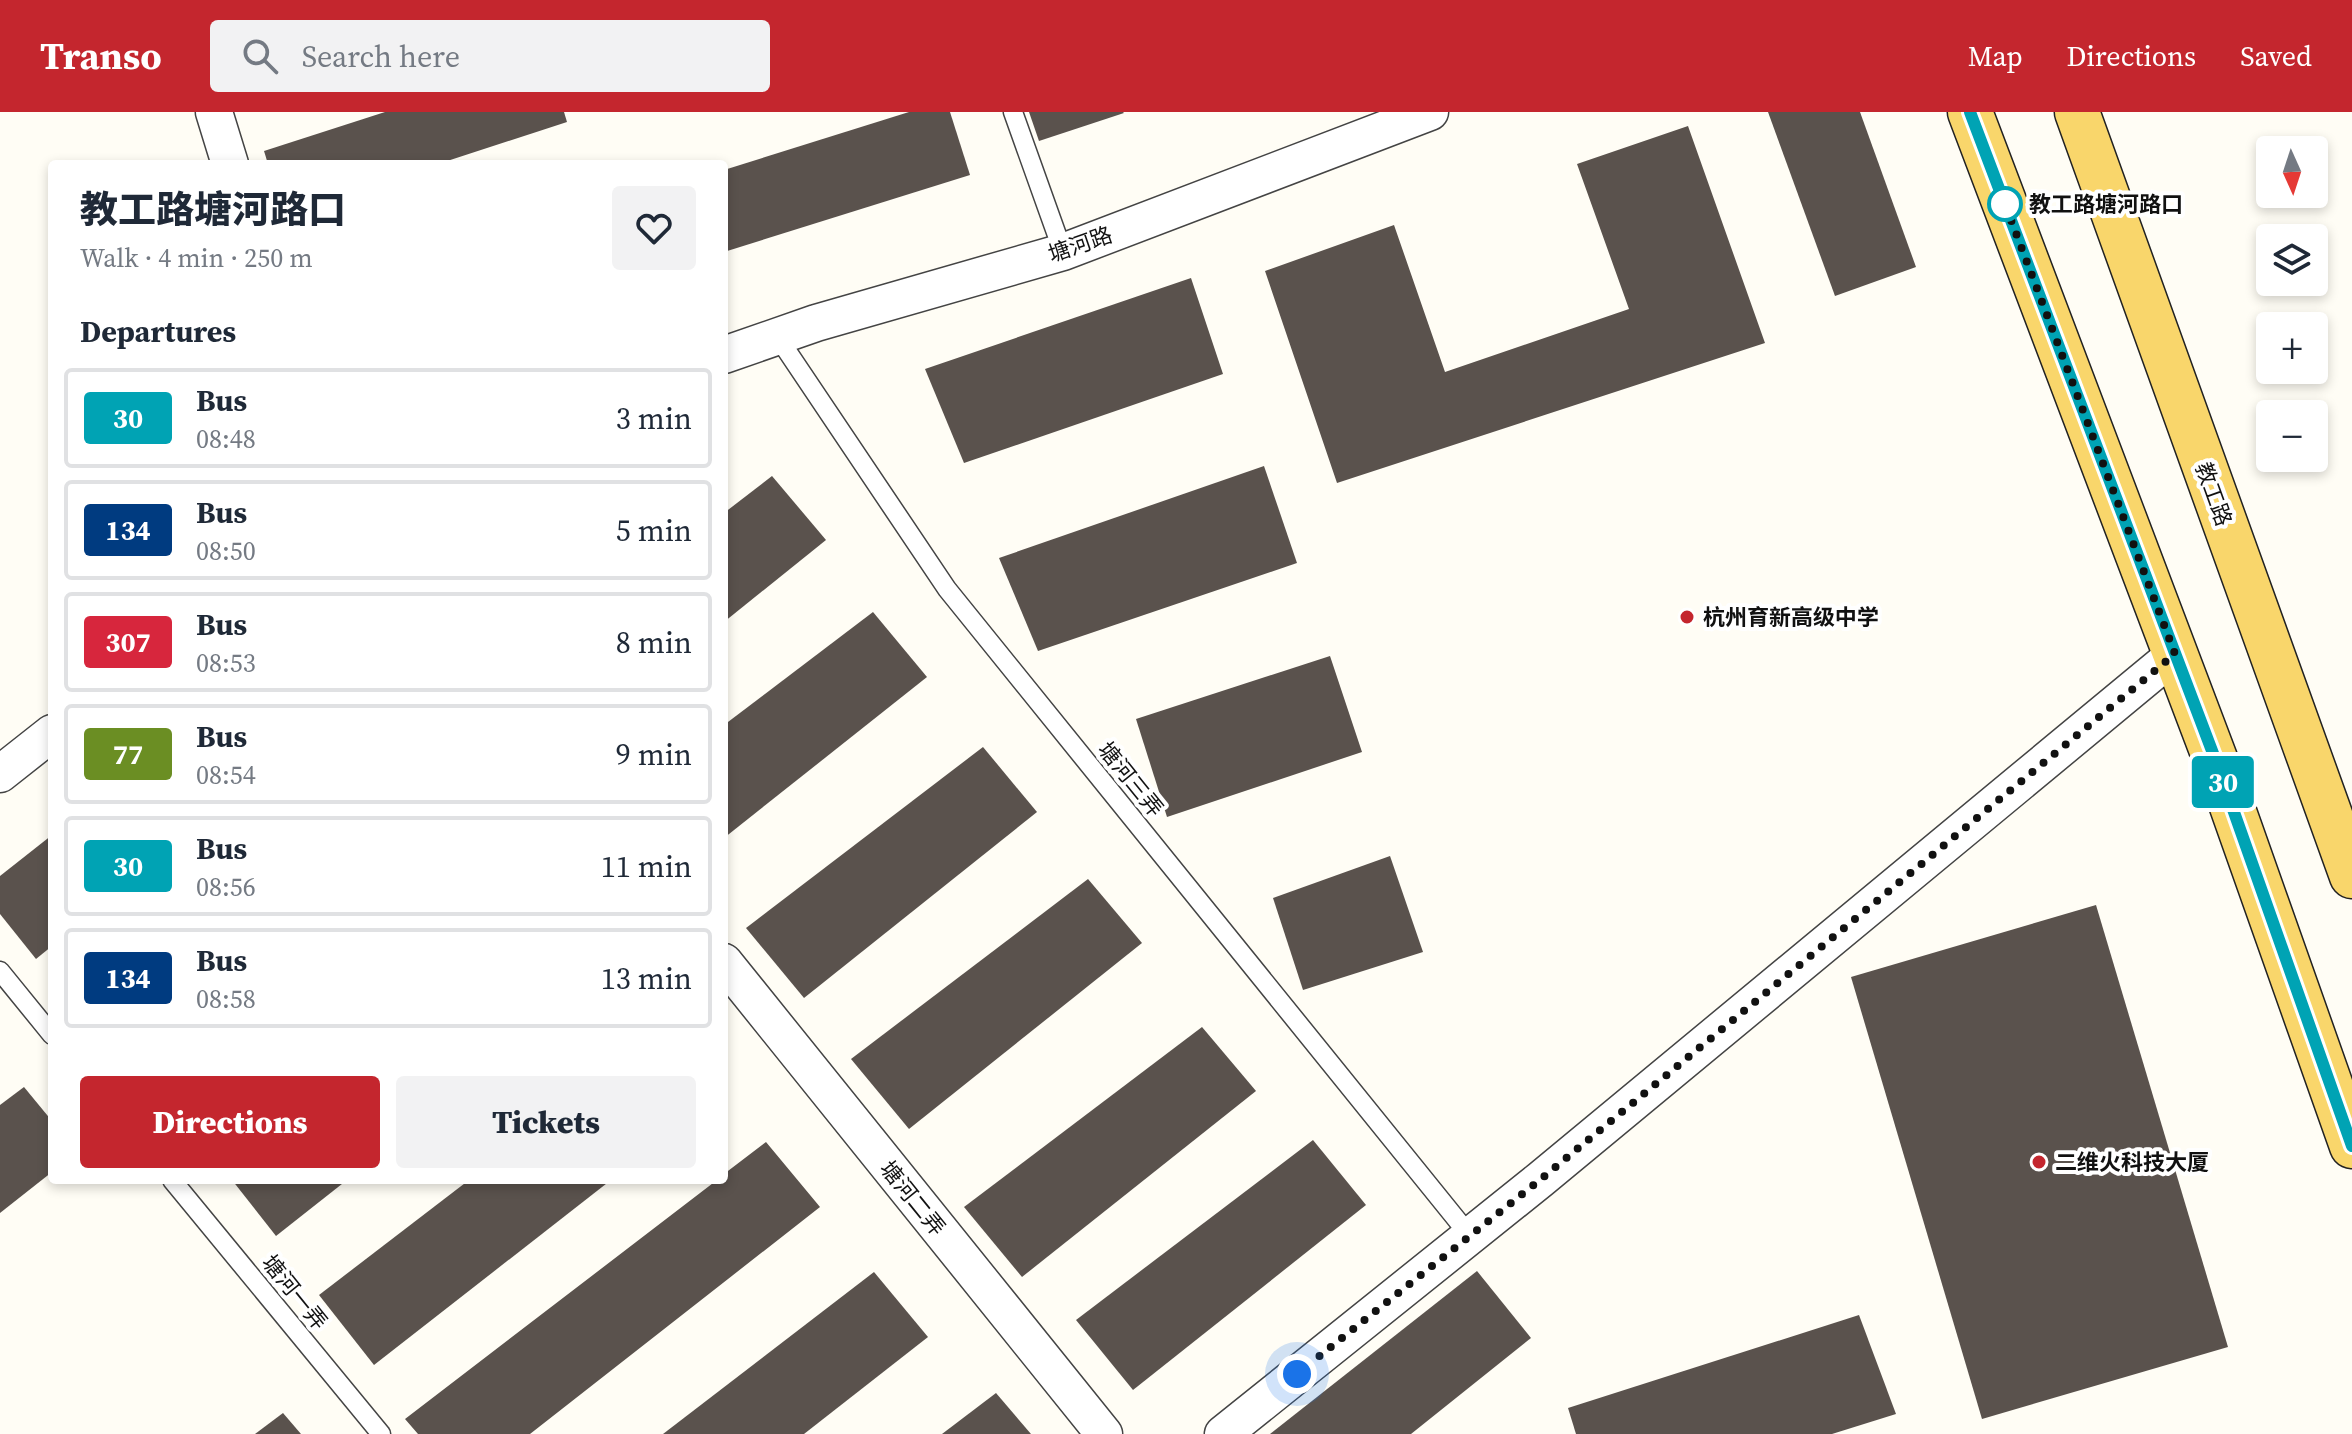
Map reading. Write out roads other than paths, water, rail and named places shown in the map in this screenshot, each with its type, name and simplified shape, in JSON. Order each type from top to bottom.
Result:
[{"type":"main road","points":[[1970,112],[2217,764],[2352,1146]]},
{"type":"main road","name":"教工路","points":[[2077,112],[2352,876]]},
{"type":"street","points":[[214,112],[229,160]]},
{"type":"street","name":"塘河路","points":[[728,354],[816,323],[1063,252],[1430,112]]},
{"type":"street","points":[[1223,1434],[1470,1236],[2175,654]]},
{"type":"street","points":[[0,774],[48,736]]},
{"type":"street","name":"塘河二弄","points":[[728,967],[1104,1434]]},
{"type":"lane","points":[[1013,112],[1063,252]]},
{"type":"lane","name":"塘河三弄","points":[[777,336],[947,589],[1470,1236]]},
{"type":"lane","points":[[0,971],[48,1030]]},
{"type":"lane","name":"塘河一弄","points":[[175,1184],[381,1434]]},
{"type":"place","name":"教工路塘河路口","points":[[2005,204]]},
{"type":"place","name":"杭州育新高级中学","points":[[1687,617]]},
{"type":"place","name":"二维火科技大厦","points":[[2039,1162]]}]
